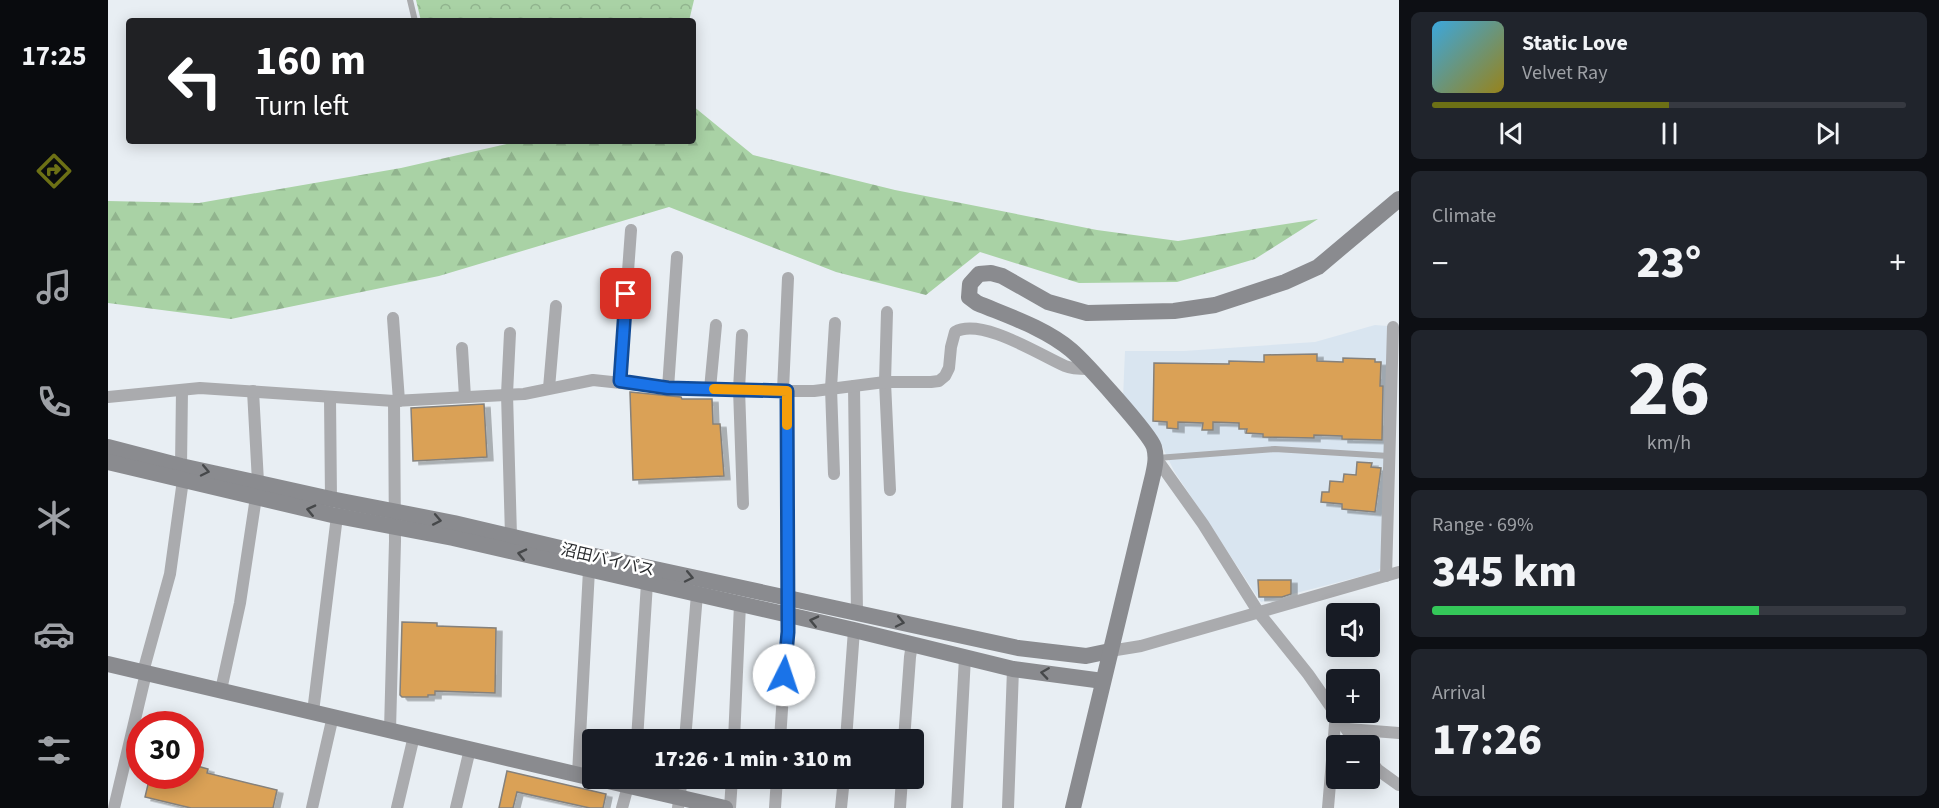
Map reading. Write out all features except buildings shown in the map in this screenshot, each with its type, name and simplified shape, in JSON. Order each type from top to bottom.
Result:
[{"type":"street","points":[[1073,808],[1156,458],[1154,446],[1071,350],[1046,334],[977,303],[969,297],[970,284],[979,274],[991,273],[1002,276],[1048,302],[1087,313],[1174,311],[1215,306],[1285,282],[1318,267],[1399,199]]},
{"type":"street","points":[[620,381],[631,230]]},
{"type":"street","points":[[668,388],[677,257]]},
{"type":"street","points":[[781,729],[788,606],[785,391],[788,278]]},
{"type":"street","points":[[549,388],[556,306]]},
{"type":"street","points":[[887,312],[885,381],[890,490]]},
{"type":"street","points":[[390,730],[396,401],[393,318]]},
{"type":"street","points":[[834,474],[831,388],[836,323]]},
{"type":"street","points":[[710,389],[716,325]]},
{"type":"street","points":[[1386,576],[1393,327]]},
{"type":"street","points":[[108,397],[200,388],[396,401],[524,394],[593,380],[620,381],[668,388],[785,391],[854,386],[885,381],[939,381],[949,368],[955,332],[969,328],[998,335],[1068,367],[1089,369]]},
{"type":"street","points":[[510,333],[507,394],[512,536]]},
{"type":"street","points":[[742,335],[739,389],[743,504]]},
{"type":"street","points":[[462,348],[465,397]]},
{"type":"street","points":[[854,386],[857,613]]},
{"type":"street","points":[[114,808],[170,574],[182,473],[182,390]]},
{"type":"street","points":[[221,690],[240,603],[257,490],[253,390]]},
{"type":"street","points":[[330,398],[331,499]]},
{"type":"street","name":"沼田バイパス","points":[[108,447],[182,473]]},
{"type":"street","points":[[1156,458],[1203,524],[1259,613],[1326,699]]},
{"type":"street","name":"沼田バイパス","points":[[108,462],[182,473],[257,490],[337,516],[395,519],[512,536],[788,606],[854,630],[1013,669],[1103,681]]},
{"type":"street","name":"沼田バイパス","points":[[257,490],[331,499],[453,538],[740,604],[857,613],[1017,648],[1086,656],[1110,651]]},
{"type":"street","points":[[313,712],[337,516]]},
{"type":"street","points":[[588,729],[589,570]]},
{"type":"street","points":[[1110,651],[1141,646],[1399,572]]},
{"type":"street","points":[[638,729],[647,583]]},
{"type":"street","points":[[686,729],[698,594]]},
{"type":"street","points":[[734,729],[740,604]]},
{"type":"street","points":[[847,729],[854,630]]},
{"type":"street","points":[[905,729],[912,644]]},
{"type":"street","points":[[957,808],[965,657]]},
{"type":"street","points":[[108,664],[582,776]]},
{"type":"street","points":[[1008,808],[1013,669]]},
{"type":"street","points":[[312,808],[333,716]]},
{"type":"street","points":[[1328,808],[1335,723]]},
{"type":"street","points":[[1344,723],[1352,735]]},
{"type":"street","points":[[1348,729],[1399,733]]},
{"type":"street","points":[[397,808],[414,736]]},
{"type":"street","points":[[456,808],[470,749]]},
{"type":"street","points":[[1380,771],[1399,785]]},
{"type":"street","points":[[622,808],[630,789]]},
{"type":"street","points":[[644,789],[679,803],[725,808]]},
{"type":"street","points":[[730,808],[731,789]]},
{"type":"street","points":[[775,808],[776,789]]},
{"type":"street","points":[[842,808],[843,789]]},
{"type":"street","points":[[900,808],[901,789]]},
{"type":"lane","points":[[410,0],[414,18]]},
{"type":"lane","points":[[1156,458],[1275,449],[1389,456]]},
{"type":"shaded area","points":[[1375,325],[1388,326],[1381,566],[1378,572],[1261,602],[1174,471],[1161,444],[1123,398],[1125,351],[1184,351],[1315,342]]},
{"type":"green space","points":[[416,0],[694,0],[690,18],[420,18]]},
{"type":"green space","points":[[696,108],[753,155],[895,190],[1097,230],[1178,241],[1318,219],[1255,259],[1177,282],[1079,283],[980,252],[926,295],[836,272],[669,207],[439,276],[231,319],[108,303],[108,201],[199,203],[401,168],[507,144],[696,144]]},
{"type":"slow traffic","points":[[714,389],[787,391],[787,425]]},
{"type":"route","points":[[626,294],[620,381],[668,388],[787,391],[788,632],[784,675]]}]
